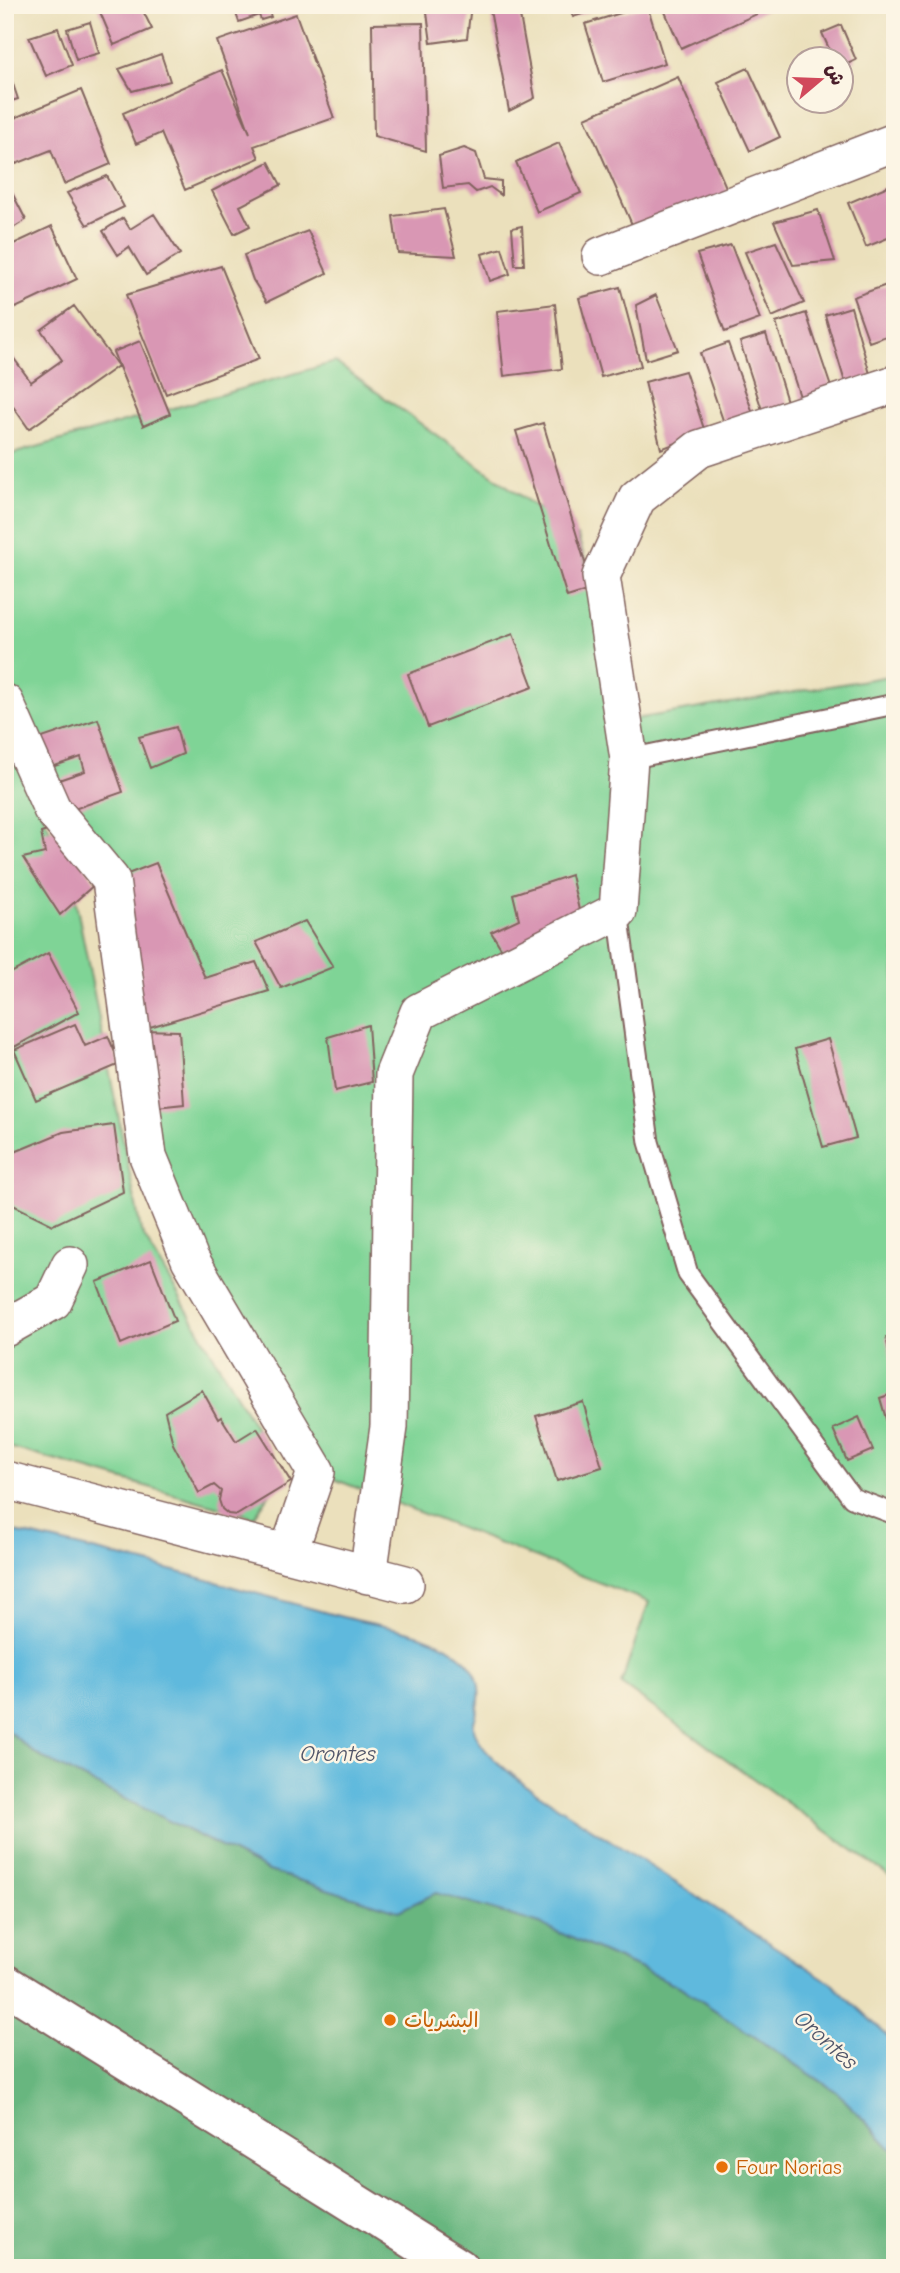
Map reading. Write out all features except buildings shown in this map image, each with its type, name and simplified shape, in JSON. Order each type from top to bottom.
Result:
[{"type":"main road","points":[[5,1983],[458,2268]]},
{"type":"street","points":[[601,256],[895,142]]},
{"type":"street","points":[[368,1575],[388,1427],[394,1074],[419,1012],[618,911],[629,759],[601,576],[637,498],[699,449],[895,384]]},
{"type":"street","points":[[5,703],[52,809],[111,880],[148,1156],[163,1195],[190,1259],[316,1472],[288,1554]]},
{"type":"street","points":[[5,1328],[53,1301],[70,1265]]},
{"type":"street","points":[[5,1480],[405,1584]]},
{"type":"lane","points":[[629,759],[895,704]]},
{"type":"lane","points":[[618,911],[649,1142],[688,1274],[852,1498],[895,1514]]},
{"type":"green space","points":[[335,362],[578,537],[635,719],[895,675],[895,1880],[621,1684],[649,1602],[316,1472],[148,1156],[111,880],[5,703],[5,456]]},
{"type":"green space","points":[[5,720],[73,887],[141,1231],[283,1475],[254,1517],[5,1446]]},
{"type":"green space","points":[[5,1728],[35,1754],[269,1871],[398,1911],[436,1893],[540,1924],[679,1986],[837,2092],[895,2152],[895,2268],[5,2268]]},
{"type":"water","name":"Orontes","points":[[5,1530],[129,1559],[335,1615],[402,1630],[450,1649],[469,1664],[476,1677],[479,1697],[474,1729],[484,1748],[497,1762],[526,1786],[831,1983],[895,2043],[895,2152],[837,2092],[679,1986],[540,1924],[436,1893],[398,1911],[269,1871],[35,1754],[5,1728]]},
{"type":"place","name":"البشريات","points":[[390,2020]]},
{"type":"place","name":"Four Norias","points":[[722,2167]]}]
